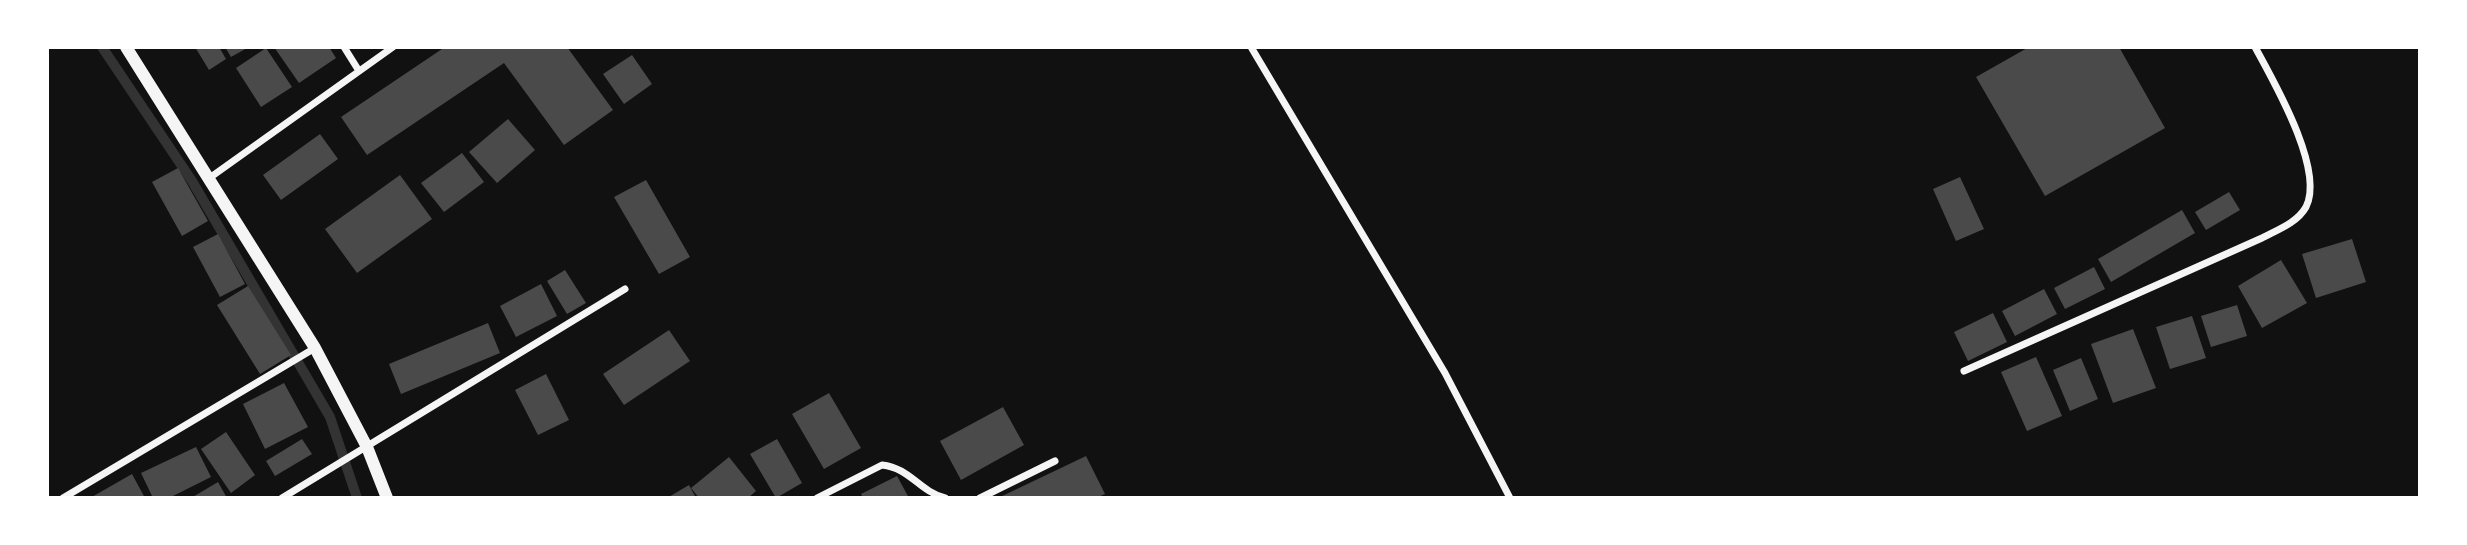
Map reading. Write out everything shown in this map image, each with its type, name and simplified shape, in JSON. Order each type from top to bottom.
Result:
[{"type":"street","points":[[126,47],[207,180],[315,348],[367,447],[387,498]]},
{"type":"street","points":[[344,47],[359,71]]},
{"type":"street","points":[[207,180],[393,47]]},
{"type":"street","points":[[1251,47],[1445,373],[1510,498]]},
{"type":"street","points":[[1964,371],[2295,221],[2305,208],[2310,194],[2301,142],[2255,47]]},
{"type":"street","points":[[282,498],[625,289]]},
{"type":"street","points":[[63,498],[315,348]]},
{"type":"street","points":[[980,498],[1055,461]]},
{"type":"street","points":[[817,498],[882,465],[904,470],[920,485],[945,498]]},
{"type":"building","points":[[195,47],[219,47],[226,59],[209,70]]},
{"type":"building","points":[[225,47],[249,47],[231,57]]},
{"type":"building","points":[[274,47],[329,47],[336,58],[299,83]]},
{"type":"building","points":[[445,47],[567,47],[613,110],[564,145],[504,63],[367,155],[341,117]]},
{"type":"building","points":[[2029,47],[2119,47],[2165,128],[2045,196],[1976,77]]},
{"type":"building","points":[[266,48],[292,87],[261,107],[236,68]]},
{"type":"building","points":[[632,55],[652,84],[624,104],[603,74]]},
{"type":"building","points":[[508,119],[535,150],[497,183],[469,152]]},
{"type":"building","points":[[320,134],[338,159],[281,200],[263,175]]},
{"type":"building","points":[[462,153],[484,182],[444,212],[421,183]]},
{"type":"building","points":[[178,168],[208,221],[182,236],[152,182]]},
{"type":"building","points":[[400,175],[432,219],[357,273],[325,229]]},
{"type":"building","points":[[1960,177],[1984,229],[1956,241],[1933,189]]},
{"type":"building","points":[[646,180],[690,257],[659,274],[614,197]]},
{"type":"building","points":[[2229,192],[2240,210],[2206,230],[2195,212]]},
{"type":"building","points":[[2182,210],[2195,233],[2111,282],[2098,259]]},
{"type":"building","points":[[218,234],[245,284],[220,297],[193,247]]},
{"type":"building","points":[[2352,239],[2366,282],[2316,298],[2302,254]]},
{"type":"building","points":[[2281,260],[2307,303],[2262,328],[2238,286]]},
{"type":"building","points":[[2094,267],[2105,289],[2065,309],[2054,288]]},
{"type":"building","points":[[565,270],[586,303],[567,314],[547,281]]},
{"type":"building","points":[[541,284],[557,316],[516,337],[500,306]]},
{"type":"building","points":[[248,286],[291,355],[260,374],[217,305]]},
{"type":"building","points":[[2044,289],[2057,314],[2015,336],[2002,311]]},
{"type":"building","points":[[2237,305],[2247,336],[2211,347],[2201,316]]},
{"type":"building","points":[[1993,313],[2007,342],[1968,361],[1954,332]]},
{"type":"building","points":[[2192,316],[2206,358],[2170,369],[2156,327]]},
{"type":"building","points":[[488,323],[500,353],[401,394],[389,364]]},
{"type":"building","points":[[2133,329],[2156,388],[2113,403],[2091,344]]},
{"type":"building","points":[[669,330],[690,361],[624,405],[603,374]]},
{"type":"building","points":[[2036,357],[2062,416],[2027,431],[2001,372]]},
{"type":"building","points":[[2081,358],[2098,399],[2070,411],[2053,370]]},
{"type":"building","points":[[546,374],[569,420],[538,435],[515,390]]},
{"type":"building","points":[[284,383],[308,427],[265,449],[243,404]]},
{"type":"building","points":[[829,393],[861,448],[824,469],[792,414]]},
{"type":"building","points":[[1003,407],[1024,445],[961,480],[940,441]]},
{"type":"building","points":[[226,432],[255,475],[231,493],[201,449]]},
{"type":"building","points":[[302,439],[312,454],[275,476],[266,461]]},
{"type":"building","points":[[777,439],[802,483],[776,498],[750,454]]},
{"type":"building","points":[[196,447],[211,477],[169,498],[153,498],[141,473]]},
{"type":"building","points":[[1086,456],[1105,494],[1096,498],[998,498]]},
{"type":"building","points":[[729,457],[756,491],[748,498],[699,498],[691,488]]},
{"type":"building","points":[[132,474],[145,498],[90,498]]},
{"type":"building","points":[[897,476],[909,498],[863,498],[861,494]]},
{"type":"building","points":[[218,482],[227,498],[191,498]]},
{"type":"building","points":[[689,485],[696,498],[667,498]]},
{"type":"waterway","points":[[102,47],[192,181],[330,417],[357,498]]}]
